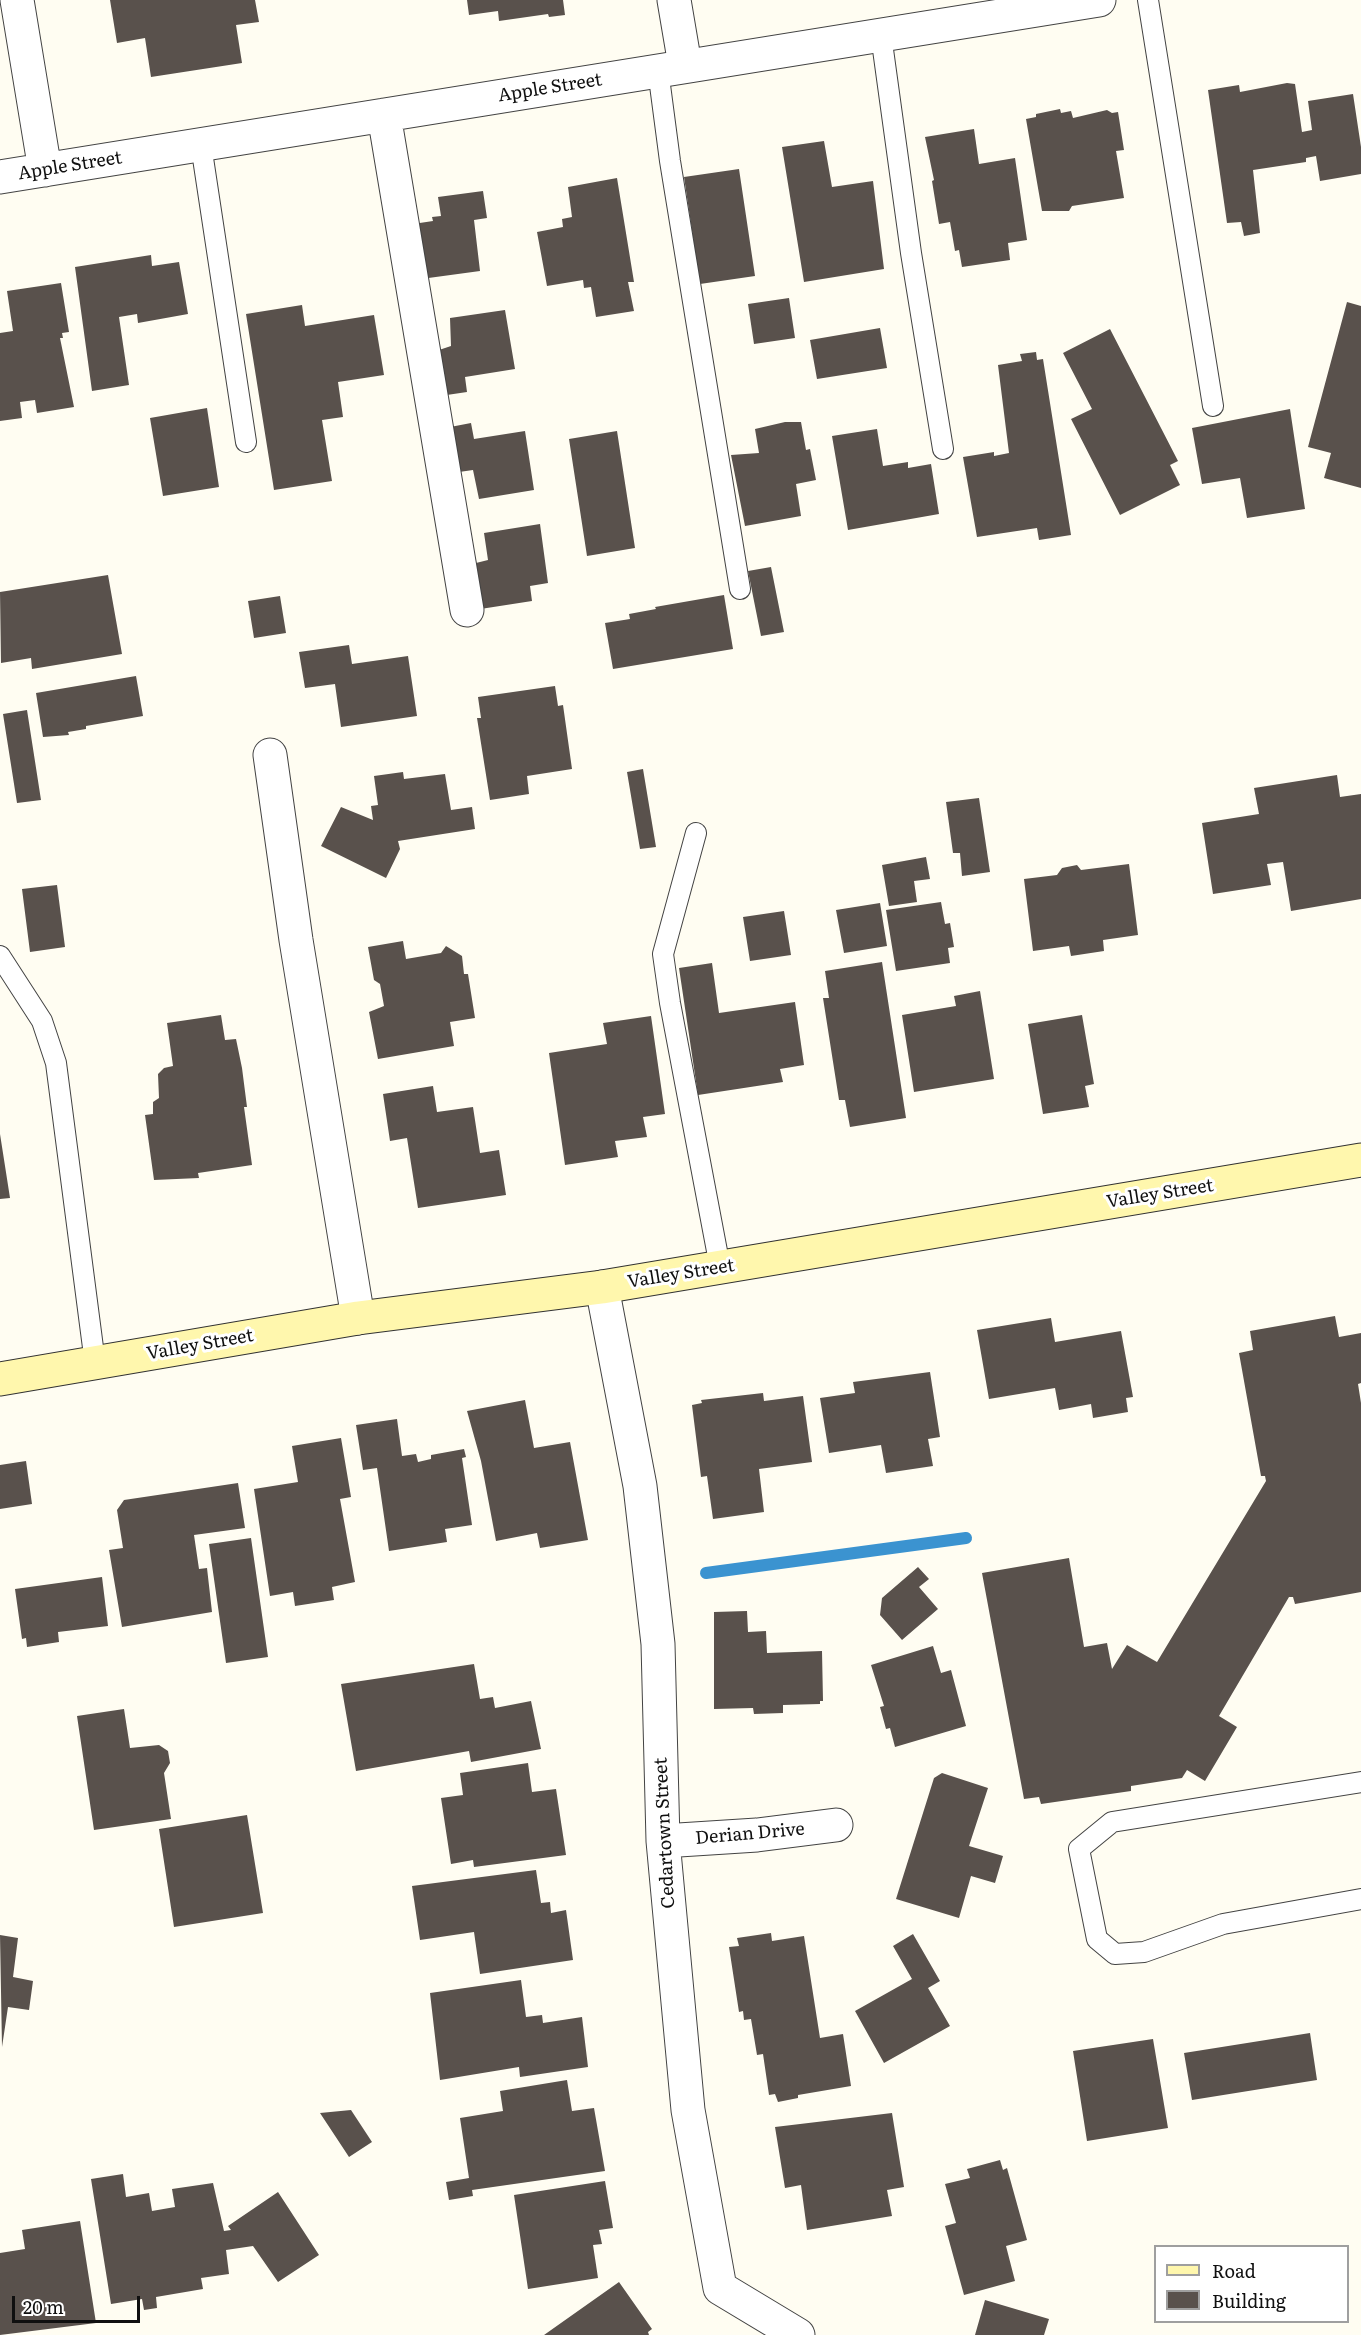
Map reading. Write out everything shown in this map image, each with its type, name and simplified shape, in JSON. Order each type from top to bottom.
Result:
[{"type":"street","points":[[17,0],[45,170]]},
{"type":"street","points":[[671,68],[674,0]]},
{"type":"street","name":"Apple Street","points":[[0,177],[1100,0]]},
{"type":"street","points":[[384,114],[467,610]]},
{"type":"street","points":[[270,755],[296,940],[358,1318]]},
{"type":"street","name":"Valley Street","points":[[0,1379],[358,1318],[602,1287],[1361,1161]]},
{"type":"street","name":"Cedartown Street","points":[[602,1287],[640,1486],[658,1644],[663,1841],[688,2110],[720,2288],[798,2335]]},
{"type":"street","name":"Derian Drive","points":[[663,1841],[756,1835],[836,1825]]},
{"type":"lane","points":[[1148,0],[1212,406]]},
{"type":"lane","points":[[881,34],[911,254],[943,449]]},
{"type":"lane","points":[[671,68],[670,160],[740,589]]},
{"type":"lane","points":[[201,145],[246,442]]},
{"type":"lane","points":[[696,833],[663,954],[670,1003],[720,1267]]},
{"type":"lane","points":[[0,956],[42,1021],[56,1063],[95,1363]]},
{"type":"lane","points":[[1361,1782],[1112,1822],[1079,1848],[1097,1939],[1115,1954],[1144,1952],[1223,1923],[1361,1899]]},
{"type":"building","points":[[110,0],[255,0],[259,22],[236,25],[242,63],[151,77],[145,38],[117,43]]},
{"type":"building","points":[[467,0],[563,0],[565,15],[549,17],[548,14],[499,21],[498,11],[469,15]]},
{"type":"building","points":[[1287,83],[1295,84],[1302,132],[1312,130],[1308,101],[1353,94],[1361,147],[1361,174],[1320,181],[1316,156],[1306,158],[1306,162],[1253,170],[1260,233],[1244,236],[1241,222],[1227,223],[1208,90],[1239,85],[1240,92]]},
{"type":"building","points":[[1060,109],[1061,113],[1071,111],[1073,118],[1107,110],[1112,113],[1118,112],[1124,150],[1116,151],[1124,198],[1072,206],[1069,211],[1042,211],[1026,119],[1036,117],[1036,114]]},
{"type":"building","points":[[974,129],[979,164],[1015,158],[1027,240],[1008,243],[1010,260],[962,267],[959,250],[955,251],[950,222],[939,224],[932,181],[934,180],[925,137]]},
{"type":"building","points":[[824,141],[832,187],[873,181],[884,269],[804,282],[782,147]]},
{"type":"building","points":[[739,169],[755,276],[700,284],[684,177]]},
{"type":"building","points":[[617,178],[634,282],[628,282],[634,311],[596,317],[591,287],[584,288],[583,280],[547,286],[537,232],[563,227],[562,219],[572,217],[568,187]]},
{"type":"building","points":[[483,191],[487,218],[474,220],[480,271],[421,279],[413,224],[433,221],[432,217],[441,216],[438,197]]},
{"type":"building","points":[[151,255],[152,266],[179,262],[188,314],[138,323],[137,314],[119,317],[129,385],[92,391],[75,267]]},
{"type":"building","points":[[61,283],[69,332],[62,333],[63,338],[60,338],[74,407],[37,413],[35,400],[20,402],[22,418],[0,421],[0,333],[13,331],[7,291]]},
{"type":"building","points":[[789,298],[795,338],[754,344],[748,304]]},
{"type":"building","points":[[1347,302],[1361,306],[1361,488],[1324,478],[1331,453],[1308,447]]},
{"type":"building","points":[[302,305],[305,326],[374,315],[384,375],[338,382],[343,417],[322,420],[332,481],[274,490],[246,314]]},
{"type":"building","points":[[505,310],[515,369],[465,377],[467,392],[440,396],[433,352],[451,346],[450,318]]},
{"type":"building","points":[[880,328],[887,368],[817,379],[810,340]]},
{"type":"building","points":[[1110,329],[1178,461],[1170,465],[1180,485],[1120,515],[1071,419],[1092,409],[1063,353]]},
{"type":"building","points":[[1036,352],[1037,360],[1043,359],[1071,535],[1039,540],[1037,528],[977,537],[963,457],[994,452],[994,456],[1009,453],[998,365],[1022,361],[1020,354]]},
{"type":"building","points":[[207,408],[219,487],[163,496],[150,418]]},
{"type":"building","points":[[1290,409],[1305,509],[1247,518],[1240,478],[1202,484],[1192,428]]},
{"type":"building","points":[[785,422],[801,422],[806,450],[810,449],[816,480],[796,484],[801,516],[745,526],[731,455],[759,453],[755,429]]},
{"type":"building","points":[[471,423],[474,439],[525,431],[534,490],[479,499],[473,470],[452,473],[445,428]]},
{"type":"building","points":[[877,429],[883,466],[908,462],[908,468],[931,464],[939,514],[848,530],[832,436]]},
{"type":"building","points":[[617,431],[635,548],[587,556],[569,439]]},
{"type":"building","points":[[540,524],[548,583],[530,586],[532,601],[474,610],[468,565],[488,560],[484,533]]},
{"type":"building","points":[[771,567],[784,632],[761,636],[748,571]]},
{"type":"building","points":[[108,575],[122,654],[32,669],[31,658],[1,663],[0,592]]},
{"type":"building","points":[[724,595],[733,649],[613,669],[605,623],[630,619],[629,614],[656,609],[655,607]]},
{"type":"building","points":[[280,596],[286,633],[254,638],[248,601]]},
{"type":"building","points":[[349,645],[352,664],[408,656],[417,716],[341,727],[335,684],[305,688],[299,652]]},
{"type":"building","points":[[136,676],[143,716],[86,726],[86,729],[68,732],[69,735],[43,737],[36,693]]},
{"type":"building","points":[[555,686],[558,706],[563,705],[572,769],[527,776],[529,794],[490,800],[477,718],[481,718],[478,697]]},
{"type":"building","points":[[27,710],[41,800],[17,803],[3,714]]},
{"type":"building","points":[[643,769],[656,847],[640,849],[627,772]]},
{"type":"building","points":[[403,772],[404,779],[445,774],[451,810],[472,807],[475,829],[398,841],[400,849],[386,878],[321,846],[341,807],[373,820],[371,806],[378,805],[374,776]]},
{"type":"building","points":[[1337,775],[1340,797],[1361,794],[1361,899],[1291,911],[1283,862],[1267,864],[1271,885],[1213,894],[1202,823],[1259,814],[1254,788]]},
{"type":"building","points":[[979,798],[990,872],[962,876],[960,853],[953,853],[946,802]]},
{"type":"building","points":[[926,857],[930,879],[914,881],[917,902],[889,906],[882,865]]},
{"type":"building","points":[[1129,864],[1138,935],[1103,940],[1104,951],[1071,956],[1069,946],[1033,951],[1024,879],[1057,875],[1062,868],[1077,865],[1081,870]]},
{"type":"building","points":[[57,885],[65,947],[30,952],[22,889]]},
{"type":"building","points":[[941,902],[945,924],[950,923],[954,947],[948,948],[950,963],[896,971],[886,910]]},
{"type":"building","points":[[880,903],[887,946],[844,953],[836,910]]},
{"type":"building","points":[[784,911],[791,955],[750,961],[743,917]]},
{"type":"building","points":[[403,941],[406,959],[441,953],[446,946],[462,956],[464,974],[468,974],[475,1018],[450,1022],[454,1046],[378,1059],[369,1012],[384,1006],[380,984],[374,980],[368,947]]},
{"type":"building","points":[[882,962],[906,1118],[850,1127],[845,1100],[839,1100],[823,998],[829,998],[825,971]]},
{"type":"building","points":[[712,963],[719,1013],[795,1002],[804,1065],[780,1069],[783,1082],[698,1095],[679,968]]},
{"type":"building","points":[[980,991],[994,1079],[914,1092],[902,1015],[956,1006],[954,996]]},
{"type":"building","points":[[221,1015],[225,1040],[236,1039],[242,1068],[247,1107],[244,1107],[252,1165],[198,1173],[199,1178],[154,1180],[145,1115],[153,1114],[153,1102],[159,1098],[158,1074],[164,1068],[173,1066],[167,1023]]},
{"type":"building","points":[[1082,1015],[1094,1084],[1085,1086],[1089,1107],[1043,1114],[1028,1024]]},
{"type":"building","points":[[651,1016],[665,1114],[643,1117],[647,1137],[615,1141],[618,1157],[565,1165],[549,1053],[607,1044],[603,1023]]},
{"type":"building","points":[[433,1086],[437,1112],[473,1107],[480,1153],[499,1150],[506,1195],[418,1208],[407,1138],[390,1141],[383,1094]]},
{"type":"building","points":[[0,1134],[10,1198],[0,1199]]},
{"type":"building","points":[[1335,1316],[1339,1337],[1361,1333],[1361,1383],[1358,1384],[1361,1403],[1361,1592],[1295,1604],[1293,1597],[1289,1597],[1219,1716],[1237,1727],[1205,1781],[1187,1770],[1182,1778],[1131,1786],[1131,1791],[1041,1804],[1039,1797],[1024,1799],[982,1573],[1069,1558],[1084,1647],[1107,1643],[1112,1669],[1127,1645],[1157,1662],[1266,1481],[1265,1476],[1261,1476],[1239,1353],[1253,1350],[1250,1331]]},
{"type":"building","points":[[1051,1318],[1055,1342],[1121,1331],[1133,1397],[1126,1398],[1128,1412],[1093,1418],[1091,1404],[1059,1410],[1055,1388],[989,1399],[977,1330]]},
{"type":"building","points":[[930,1372],[940,1437],[928,1439],[933,1466],[886,1473],[881,1445],[829,1453],[820,1398],[855,1393],[853,1382]]},
{"type":"building","points":[[763,1393],[764,1401],[803,1396],[812,1462],[759,1469],[764,1512],[713,1519],[707,1476],[701,1477],[692,1405],[702,1403],[701,1400]]},
{"type":"building","points":[[525,1400],[534,1448],[570,1442],[588,1540],[540,1548],[537,1533],[496,1541],[481,1461],[467,1411]]},
{"type":"building","points":[[397,1419],[402,1456],[416,1454],[418,1462],[431,1459],[431,1455],[464,1449],[466,1457],[462,1458],[472,1525],[445,1529],[447,1542],[389,1551],[377,1468],[363,1470],[356,1425]]},
{"type":"building","points":[[341,1438],[351,1497],[340,1499],[355,1582],[332,1587],[334,1600],[295,1606],[293,1592],[270,1596],[254,1489],[298,1482],[292,1446]]},
{"type":"building","points":[[26,1461],[32,1504],[0,1509],[0,1465]]},
{"type":"building","points":[[238,1483],[245,1528],[194,1535],[199,1569],[207,1568],[212,1612],[122,1627],[109,1550],[123,1548],[117,1510],[124,1500]]},
{"type":"building","points":[[251,1538],[268,1657],[226,1663],[209,1544]]},
{"type":"building","points":[[918,1567],[929,1579],[919,1587],[938,1609],[902,1640],[880,1615],[882,1598]]},
{"type":"building","points":[[102,1577],[108,1626],[58,1632],[59,1642],[27,1647],[26,1638],[22,1639],[15,1589]]},
{"type":"building","points":[[747,1611],[748,1632],[766,1631],[767,1653],[822,1651],[823,1701],[820,1701],[820,1704],[783,1705],[783,1713],[754,1714],[753,1708],[714,1709],[714,1612]]},
{"type":"building","points":[[933,1646],[941,1673],[951,1670],[966,1726],[895,1747],[890,1728],[886,1729],[880,1707],[884,1706],[871,1665]]},
{"type":"building","points":[[474,1664],[480,1699],[493,1697],[495,1708],[531,1701],[541,1749],[471,1762],[469,1751],[356,1771],[341,1684]]},
{"type":"building","points":[[124,1709],[130,1748],[159,1745],[168,1751],[170,1763],[164,1773],[171,1819],[94,1830],[77,1716]]},
{"type":"building","points":[[528,1763],[532,1792],[556,1789],[566,1855],[474,1867],[473,1860],[451,1864],[441,1798],[463,1795],[460,1773]]},
{"type":"building","points":[[942,1773],[988,1788],[969,1846],[1003,1856],[995,1883],[971,1876],[959,1918],[896,1899],[934,1778]]},
{"type":"building","points":[[247,1815],[263,1913],[174,1927],[159,1829]]},
{"type":"building","points":[[536,1870],[541,1903],[550,1902],[551,1913],[566,1910],[573,1960],[480,1974],[474,1932],[420,1940],[412,1886]]},
{"type":"building","points":[[771,1933],[772,1941],[804,1936],[820,2038],[843,2034],[851,2086],[798,2095],[798,2098],[778,2102],[775,2094],[769,2095],[763,2054],[757,2055],[751,2019],[744,2020],[743,2011],[739,2012],[729,1947],[739,1946],[737,1938]]},
{"type":"building","points":[[913,1934],[940,1981],[928,1988],[950,2026],[884,2063],[855,2011],[912,1979],[893,1946]]},
{"type":"building","points":[[0,1935],[18,1938],[13,1977],[33,1981],[29,2010],[8,2007],[2,2047]]},
{"type":"building","points":[[521,1980],[526,2017],[542,2015],[543,2023],[582,2017],[588,2067],[520,2077],[519,2067],[440,2080],[430,1993]]},
{"type":"building","points":[[1310,2033],[1317,2080],[1192,2100],[1184,2053]]},
{"type":"building","points":[[1153,2039],[1168,2128],[1087,2141],[1073,2051]]},
{"type":"building","points":[[567,2080],[572,2111],[594,2108],[605,2171],[472,2190],[473,2196],[449,2200],[446,2182],[469,2178],[460,2118],[503,2111],[500,2091]]},
{"type":"building","points":[[351,2110],[372,2142],[349,2157],[320,2113]]},
{"type":"building","points":[[892,2113],[904,2187],[887,2190],[892,2216],[807,2230],[801,2185],[785,2188],[775,2127]]},
{"type":"building","points":[[1000,2160],[1003,2170],[1007,2168],[1027,2240],[1006,2246],[1015,2281],[964,2295],[945,2226],[956,2223],[945,2184],[970,2178],[967,2169]]},
{"type":"building","points":[[123,2174],[126,2197],[149,2193],[152,2211],[175,2207],[172,2189],[213,2183],[224,2231],[231,2230],[228,2226],[278,2192],[319,2255],[278,2282],[253,2246],[226,2250],[229,2274],[201,2278],[203,2289],[156,2297],[157,2308],[144,2310],[142,2299],[111,2304],[91,2179]]},
{"type":"building","points":[[605,2181],[613,2228],[599,2230],[602,2244],[593,2245],[598,2278],[528,2289],[514,2195]]},
{"type":"building","points":[[80,2221],[96,2323],[0,2335],[0,2253],[25,2249],[22,2230]]},
{"type":"building","points":[[619,2282],[652,2329],[648,2332],[649,2335],[544,2335]]},
{"type":"building","points":[[985,2300],[1049,2319],[1044,2335],[975,2335]]},
{"type":"waterway","points":[[706,1573],[966,1538]]}]
